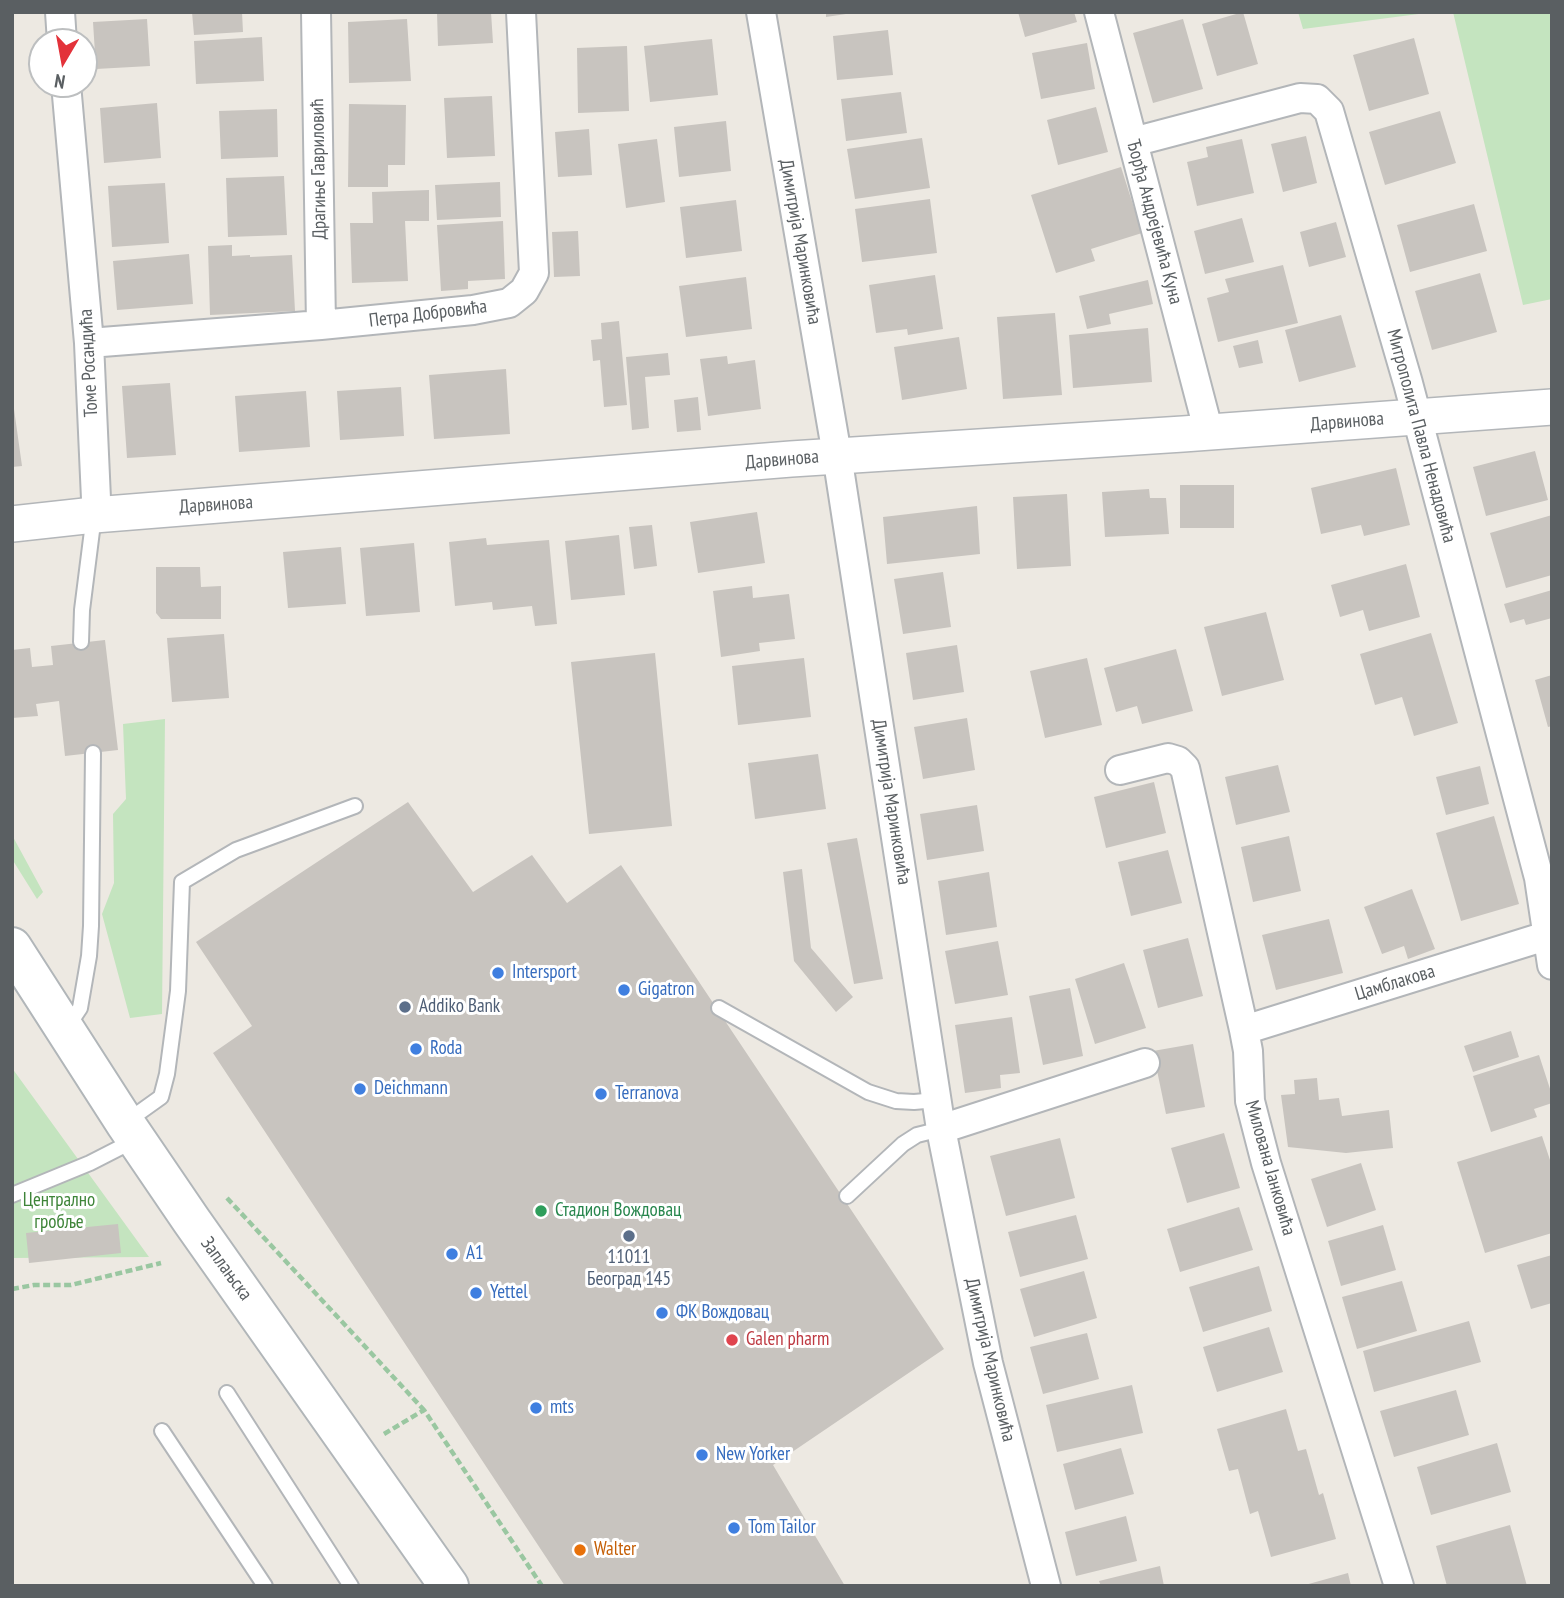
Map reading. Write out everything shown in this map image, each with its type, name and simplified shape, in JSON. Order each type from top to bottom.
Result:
[{"type":"main road","name":"Заплањска","points":[[12,947],[130,1131],[441,1580]]},
{"type":"street","name":"Драгиње Гавриловић","points":[[316,12],[321,325]]},
{"type":"street","name":"Петра Добровића","points":[[89,343],[321,325],[473,310],[509,303],[524,291],[534,273],[521,12]]},
{"type":"street","name":"Димитрија Маринковића","points":[[761,12],[837,455],[941,1129],[988,1363],[1046,1586]]},
{"type":"street","name":"Ђорђа Андрејевића Куна","points":[[1099,12],[1209,433]]},
{"type":"street","name":"Томе Росандића","points":[[67,98],[89,343],[96,499],[94,515]]},
{"type":"street","name":"Митрополита Павла Ненадовића","points":[[1133,142],[1300,98],[1317,99],[1329,111],[1408,383],[1539,878],[1552,965]]},
{"type":"street","name":"Дарвинова","points":[[12,524],[94,515],[837,455],[1209,433],[1552,407]]},
{"type":"street","name":"Милована Јанковића","points":[[1120,770],[1168,758],[1178,761],[1185,768],[1244,1030],[1248,1051],[1250,1101],[1266,1163],[1399,1586]]},
{"type":"street","name":"Цамблакова","points":[[1244,1030],[1546,936]]},
{"type":"street","points":[[941,1129],[1145,1063]]},
{"type":"lane","name":"Томе Росандића","points":[[81,642],[82,610],[94,515]]},
{"type":"lane","points":[[65,1030],[80,1008],[89,956],[93,753]]},
{"type":"lane","points":[[12,1195],[90,1163],[130,1131],[161,1097],[167,1074],[178,991],[182,882],[236,850],[355,806]]},
{"type":"lane","points":[[719,1008],[868,1092],[896,1101],[937,1100]]},
{"type":"lane","points":[[847,1196],[903,1144],[917,1135],[941,1129]]},
{"type":"lane","points":[[227,1393],[351,1586]]},
{"type":"lane","points":[[162,1430],[265,1586]]},
{"type":"path","points":[[227,1198],[424,1410],[542,1586]]},
{"type":"path","points":[[12,1289],[34,1285],[71,1285],[160,1263]]},
{"type":"path","points":[[382,1435],[424,1410]]},
{"type":"green space","points":[[1298,12],[1434,12],[1303,29]]},
{"type":"green space","points":[[1453,12],[1551,12],[1552,299],[1523,305]]},
{"type":"green space","points":[[165,719],[162,1014],[130,1018],[102,914],[114,883],[113,814],[126,799],[123,724]]},
{"type":"green space","points":[[12,835],[43,892],[37,899],[12,859]]},
{"type":"green space","name":"Централно гробље","points":[[12,1068],[149,1257],[12,1258]]},
{"type":"building","points":[[192,12],[242,12],[243,32],[194,35]]},
{"type":"building","points":[[437,12],[491,12],[493,43],[438,46]]},
{"type":"building","points":[[826,12],[846,12],[846,14],[826,17]]},
{"type":"building","points":[[1018,12],[1074,12],[1077,22],[1025,37]]},
{"type":"building","points":[[1243,12],[1258,64],[1217,76],[1202,24]]},
{"type":"building","points":[[147,19],[150,66],[98,69],[98,28],[93,28],[93,22]]},
{"type":"building","points":[[407,19],[411,81],[349,83],[348,22]]},
{"type":"building","points":[[1183,19],[1203,89],[1153,103],[1133,33]]},
{"type":"building","points":[[888,30],[893,75],[837,80],[833,36]]},
{"type":"building","points":[[262,37],[264,81],[196,84],[194,41]]},
{"type":"building","points":[[1414,38],[1429,94],[1369,111],[1353,55]]},
{"type":"building","points":[[712,39],[718,95],[650,102],[644,46]]},
{"type":"building","points":[[1087,43],[1095,89],[1041,99],[1032,53]]},
{"type":"building","points":[[627,46],[629,111],[578,113],[577,48]]},
{"type":"building","points":[[901,92],[907,133],[846,141],[841,99]]},
{"type":"building","points":[[492,96],[495,156],[447,158],[444,98]]},
{"type":"building","points":[[157,103],[161,158],[104,163],[100,108]]},
{"type":"building","points":[[349,104],[406,105],[405,165],[388,165],[388,187],[348,187]]},
{"type":"building","points":[[1096,107],[1108,152],[1058,165],[1047,120]]},
{"type":"building","points":[[277,109],[278,157],[221,159],[219,111]]},
{"type":"building","points":[[1440,111],[1456,163],[1385,185],[1369,132]]},
{"type":"building","points":[[726,121],[731,171],[679,177],[674,127]]},
{"type":"building","points":[[589,129],[592,175],[558,177],[555,132]]},
{"type":"building","points":[[1306,136],[1317,183],[1283,192],[1271,144]]},
{"type":"building","points":[[922,138],[930,188],[855,199],[847,149]]},
{"type":"building","points":[[657,139],[665,202],[626,208],[618,144]]},
{"type":"building","points":[[1242,139],[1254,193],[1197,206],[1187,162],[1208,157],[1206,147]]},
{"type":"building","points":[[1121,167],[1142,233],[1091,249],[1095,261],[1056,273],[1031,195]]},
{"type":"building","points":[[284,176],[287,235],[228,237],[226,178]]},
{"type":"building","points":[[500,182],[501,217],[437,220],[435,185]]},
{"type":"building","points":[[165,183],[169,243],[112,247],[108,186]]},
{"type":"building","points":[[429,190],[429,221],[405,221],[408,281],[352,283],[350,223],[373,223],[372,192]]},
{"type":"building","points":[[930,199],[937,253],[862,262],[855,209]]},
{"type":"building","points":[[736,200],[742,251],[686,258],[680,207]]},
{"type":"building","points":[[1474,204],[1487,251],[1410,272],[1397,225]]},
{"type":"building","points":[[1242,218],[1254,262],[1205,274],[1194,231]]},
{"type":"building","points":[[503,221],[505,279],[468,281],[468,289],[441,291],[437,225]]},
{"type":"building","points":[[1336,222],[1346,257],[1309,267],[1300,232]]},
{"type":"building","points":[[578,231],[580,276],[554,277],[552,232]]},
{"type":"building","points":[[232,245],[232,256],[292,255],[295,311],[210,315],[208,246]]},
{"type":"building","points":[[189,254],[193,304],[117,310],[113,261]]},
{"type":"building","points":[[1283,265],[1298,323],[1218,342],[1207,298],[1229,292],[1225,279]]},
{"type":"building","points":[[1480,273],[1497,332],[1432,350],[1415,291]]},
{"type":"building","points":[[935,275],[943,329],[908,335],[907,329],[876,333],[869,285]]},
{"type":"building","points":[[746,277],[752,329],[686,337],[679,286]]},
{"type":"building","points":[[1148,280],[1153,304],[1109,314],[1111,324],[1087,329],[1079,296]]},
{"type":"building","points":[[1055,313],[1062,395],[1003,399],[997,317]]},
{"type":"building","points":[[1341,315],[1356,367],[1299,382],[1285,330]]},
{"type":"building","points":[[619,321],[627,405],[604,407],[600,360],[593,361],[591,340],[602,339],[601,323]]},
{"type":"building","points":[[1148,328],[1152,382],[1073,388],[1069,335]]},
{"type":"building","points":[[959,337],[967,389],[902,400],[894,347]]},
{"type":"building","points":[[1258,340],[1263,363],[1239,368],[1233,346]]},
{"type":"building","points":[[668,353],[670,375],[645,377],[649,428],[632,430],[626,357]]},
{"type":"building","points":[[727,356],[728,364],[755,360],[761,409],[708,416],[700,359]]},
{"type":"building","points":[[506,369],[510,434],[434,439],[429,375]]},
{"type":"building","points":[[170,383],[176,455],[127,458],[122,386]]},
{"type":"building","points":[[401,387],[404,436],[340,440],[337,391]]},
{"type":"building","points":[[306,391],[310,447],[239,452],[235,396]]},
{"type":"building","points":[[698,397],[701,430],[677,432],[674,400]]},
{"type":"building","points":[[12,409],[22,466],[12,467]]},
{"type":"building","points":[[1535,451],[1548,500],[1486,516],[1473,467]]},
{"type":"building","points":[[1396,468],[1410,525],[1364,536],[1361,525],[1321,534],[1311,488]]},
{"type":"building","points":[[1180,485],[1234,485],[1234,528],[1180,528]]},
{"type":"building","points":[[1149,489],[1150,498],[1166,498],[1169,534],[1105,537],[1102,492]]},
{"type":"building","points":[[1067,494],[1071,566],[1017,569],[1013,497]]},
{"type":"building","points":[[977,506],[980,554],[887,564],[883,517]]},
{"type":"building","points":[[757,512],[765,563],[698,573],[690,522]]},
{"type":"building","points":[[1552,515],[1552,575],[1506,588],[1490,533]]},
{"type":"building","points":[[652,525],[657,566],[634,569],[629,527]]},
{"type":"building","points":[[619,535],[625,595],[571,600],[565,541]]},
{"type":"building","points":[[486,538],[487,545],[549,540],[557,624],[535,626],[532,606],[493,610],[492,602],[455,606],[449,542]]},
{"type":"building","points":[[414,543],[420,612],[366,616],[360,548]]},
{"type":"building","points":[[341,547],[346,604],[288,608],[283,552]]},
{"type":"building","points":[[1406,564],[1420,617],[1369,631],[1363,610],[1340,617],[1331,585]]},
{"type":"building","points":[[156,567],[200,567],[201,587],[221,586],[221,619],[161,619],[156,613]]},
{"type":"building","points":[[943,572],[951,627],[903,634],[894,579]]},
{"type":"building","points":[[752,586],[753,598],[789,594],[795,639],[759,643],[760,651],[721,657],[713,591]]},
{"type":"building","points":[[1552,590],[1552,618],[1526,625],[1524,619],[1510,623],[1504,604]]},
{"type":"building","points":[[1266,612],[1284,680],[1222,696],[1204,627]]},
{"type":"building","points":[[1431,633],[1458,723],[1414,736],[1402,697],[1375,705],[1360,654]]},
{"type":"building","points":[[224,634],[229,698],[172,702],[167,638]]},
{"type":"building","points":[[105,640],[118,750],[65,756],[59,701],[36,704],[38,716],[12,718],[12,650],[30,648],[32,667],[53,665],[51,646]]},
{"type":"building","points":[[957,645],[964,692],[913,700],[906,653]]},
{"type":"building","points":[[1176,649],[1193,711],[1142,724],[1137,706],[1116,712],[1104,668]]},
{"type":"building","points":[[655,653],[672,826],[589,834],[571,662]]},
{"type":"building","points":[[804,658],[811,717],[738,725],[732,666]]},
{"type":"building","points":[[1087,658],[1102,725],[1045,738],[1030,671]]},
{"type":"building","points":[[1552,675],[1552,726],[1548,727],[1535,680]]},
{"type":"building","points":[[967,718],[975,770],[923,779],[914,727]]},
{"type":"building","points":[[818,754],[826,809],[755,819],[748,763]]},
{"type":"building","points":[[1278,765],[1290,812],[1236,825],[1225,777]]},
{"type":"building","points":[[1480,766],[1489,804],[1446,815],[1436,777]]},
{"type":"building","points":[[1154,782],[1166,833],[1106,848],[1094,797]]},
{"type":"building","name":"Стадион Вождовац","points":[[408,802],[473,892],[532,855],[567,903],[621,865],[944,1349],[773,1465],[845,1586],[565,1586],[213,1053],[252,1026],[196,942]]},
{"type":"building","points":[[977,805],[984,851],[927,860],[920,814]]},
{"type":"building","points":[[1494,816],[1519,904],[1461,921],[1436,833]]},
{"type":"building","points":[[1289,836],[1301,891],[1253,902],[1241,847]]},
{"type":"building","points":[[857,838],[883,979],[854,984],[827,843]]},
{"type":"building","points":[[1168,850],[1182,903],[1131,916],[1118,862]]},
{"type":"building","points":[[802,869],[811,948],[853,997],[836,1012],[794,961],[783,872]]},
{"type":"building","points":[[989,872],[997,927],[946,935],[938,881]]},
{"type":"building","points":[[1412,889],[1435,949],[1408,959],[1404,946],[1382,954],[1364,907]]},
{"type":"building","points":[[1329,919],[1343,973],[1276,990],[1262,935]]},
{"type":"building","points":[[1188,938],[1203,996],[1158,1008],[1143,950]]},
{"type":"building","points":[[998,941],[1008,995],[955,1004],[945,951]]},
{"type":"building","points":[[1124,963],[1146,1028],[1095,1044],[1075,979]]},
{"type":"building","points":[[1070,988],[1083,1056],[1043,1065],[1029,996]]},
{"type":"building","points":[[1012,1017],[1020,1073],[1000,1075],[1001,1088],[965,1093],[955,1025]]},
{"type":"building","points":[[1511,1031],[1519,1057],[1473,1072],[1464,1046]]},
{"type":"building","points":[[1193,1044],[1205,1107],[1166,1114],[1153,1051]]},
{"type":"building","points":[[1539,1055],[1552,1103],[1534,1109],[1537,1117],[1491,1132],[1473,1076]]},
{"type":"building","points":[[1317,1078],[1319,1100],[1339,1098],[1342,1116],[1389,1110],[1393,1148],[1346,1153],[1288,1147],[1281,1095],[1295,1094],[1294,1080]]},
{"type":"building","points":[[1224,1133],[1240,1188],[1187,1203],[1171,1148]]},
{"type":"building","points":[[1542,1136],[1552,1166],[1552,1233],[1485,1253],[1457,1162]]},
{"type":"building","points":[[1060,1138],[1075,1198],[1006,1216],[990,1156]]},
{"type":"building","points":[[1361,1163],[1376,1210],[1327,1227],[1311,1179]]},
{"type":"building","points":[[1239,1207],[1253,1250],[1180,1272],[1167,1229]]},
{"type":"building","points":[[1076,1215],[1088,1259],[1020,1277],[1008,1232]]},
{"type":"building","points":[[118,1224],[121,1253],[29,1263],[26,1233]]},
{"type":"building","points":[[1383,1225],[1396,1270],[1341,1286],[1328,1241]]},
{"type":"building","points":[[1552,1255],[1552,1303],[1531,1309],[1517,1265]]},
{"type":"building","points":[[1259,1266],[1272,1311],[1203,1332],[1189,1287]]},
{"type":"building","points":[[1084,1271],[1097,1318],[1034,1337],[1020,1289]]},
{"type":"building","points":[[1402,1281],[1417,1331],[1357,1349],[1342,1297]]},
{"type":"building","points":[[1469,1321],[1481,1362],[1374,1392],[1363,1351]]},
{"type":"building","points":[[1269,1327],[1283,1372],[1217,1392],[1203,1347]]},
{"type":"building","points":[[1087,1333],[1099,1379],[1043,1394],[1030,1347]]},
{"type":"building","points":[[1132,1385],[1143,1433],[1057,1452],[1046,1405]]},
{"type":"building","points":[[1456,1390],[1469,1435],[1394,1457],[1380,1411]]},
{"type":"building","points":[[1286,1409],[1298,1451],[1306,1449],[1319,1495],[1323,1493],[1336,1539],[1271,1557],[1258,1511],[1250,1514],[1238,1469],[1229,1471],[1217,1429]]},
{"type":"building","points":[[1497,1443],[1511,1492],[1431,1515],[1417,1467]]},
{"type":"building","points":[[1121,1448],[1134,1494],[1075,1510],[1063,1464]]},
{"type":"building","points":[[1126,1516],[1137,1561],[1076,1576],[1065,1532]]},
{"type":"building","points":[[1510,1525],[1527,1586],[1447,1586],[1436,1546]]},
{"type":"building","points":[[1160,1566],[1164,1586],[1101,1586],[1099,1581]]},
{"type":"building","points":[[1348,1573],[1351,1586],[1305,1586],[1305,1585]]},
{"type":"place","name":"Intersport","points":[[498,973]]},
{"type":"place","name":"Gigatron","points":[[624,990]]},
{"type":"place","name":"Addiko Bank","points":[[405,1007]]},
{"type":"place","name":"Roda","points":[[416,1049]]},
{"type":"place","name":"Deichmann","points":[[360,1089]]},
{"type":"place","name":"Terranova","points":[[601,1094]]},
{"type":"place","name":"Стадион Вождовац","points":[[541,1211]]},
{"type":"place","name":"11011 Београд 145","points":[[629,1236]]},
{"type":"place","name":"A1","points":[[452,1254]]},
{"type":"place","name":"Yettel","points":[[476,1293]]},
{"type":"place","name":"ФК Вождовац","points":[[662,1313]]},
{"type":"place","name":"Galen pharm","points":[[732,1340]]},
{"type":"place","name":"mts","points":[[536,1408]]},
{"type":"place","name":"New Yorker","points":[[702,1455]]},
{"type":"place","name":"Tom Tailor","points":[[734,1528]]},
{"type":"place","name":"Walter","points":[[580,1550]]}]
